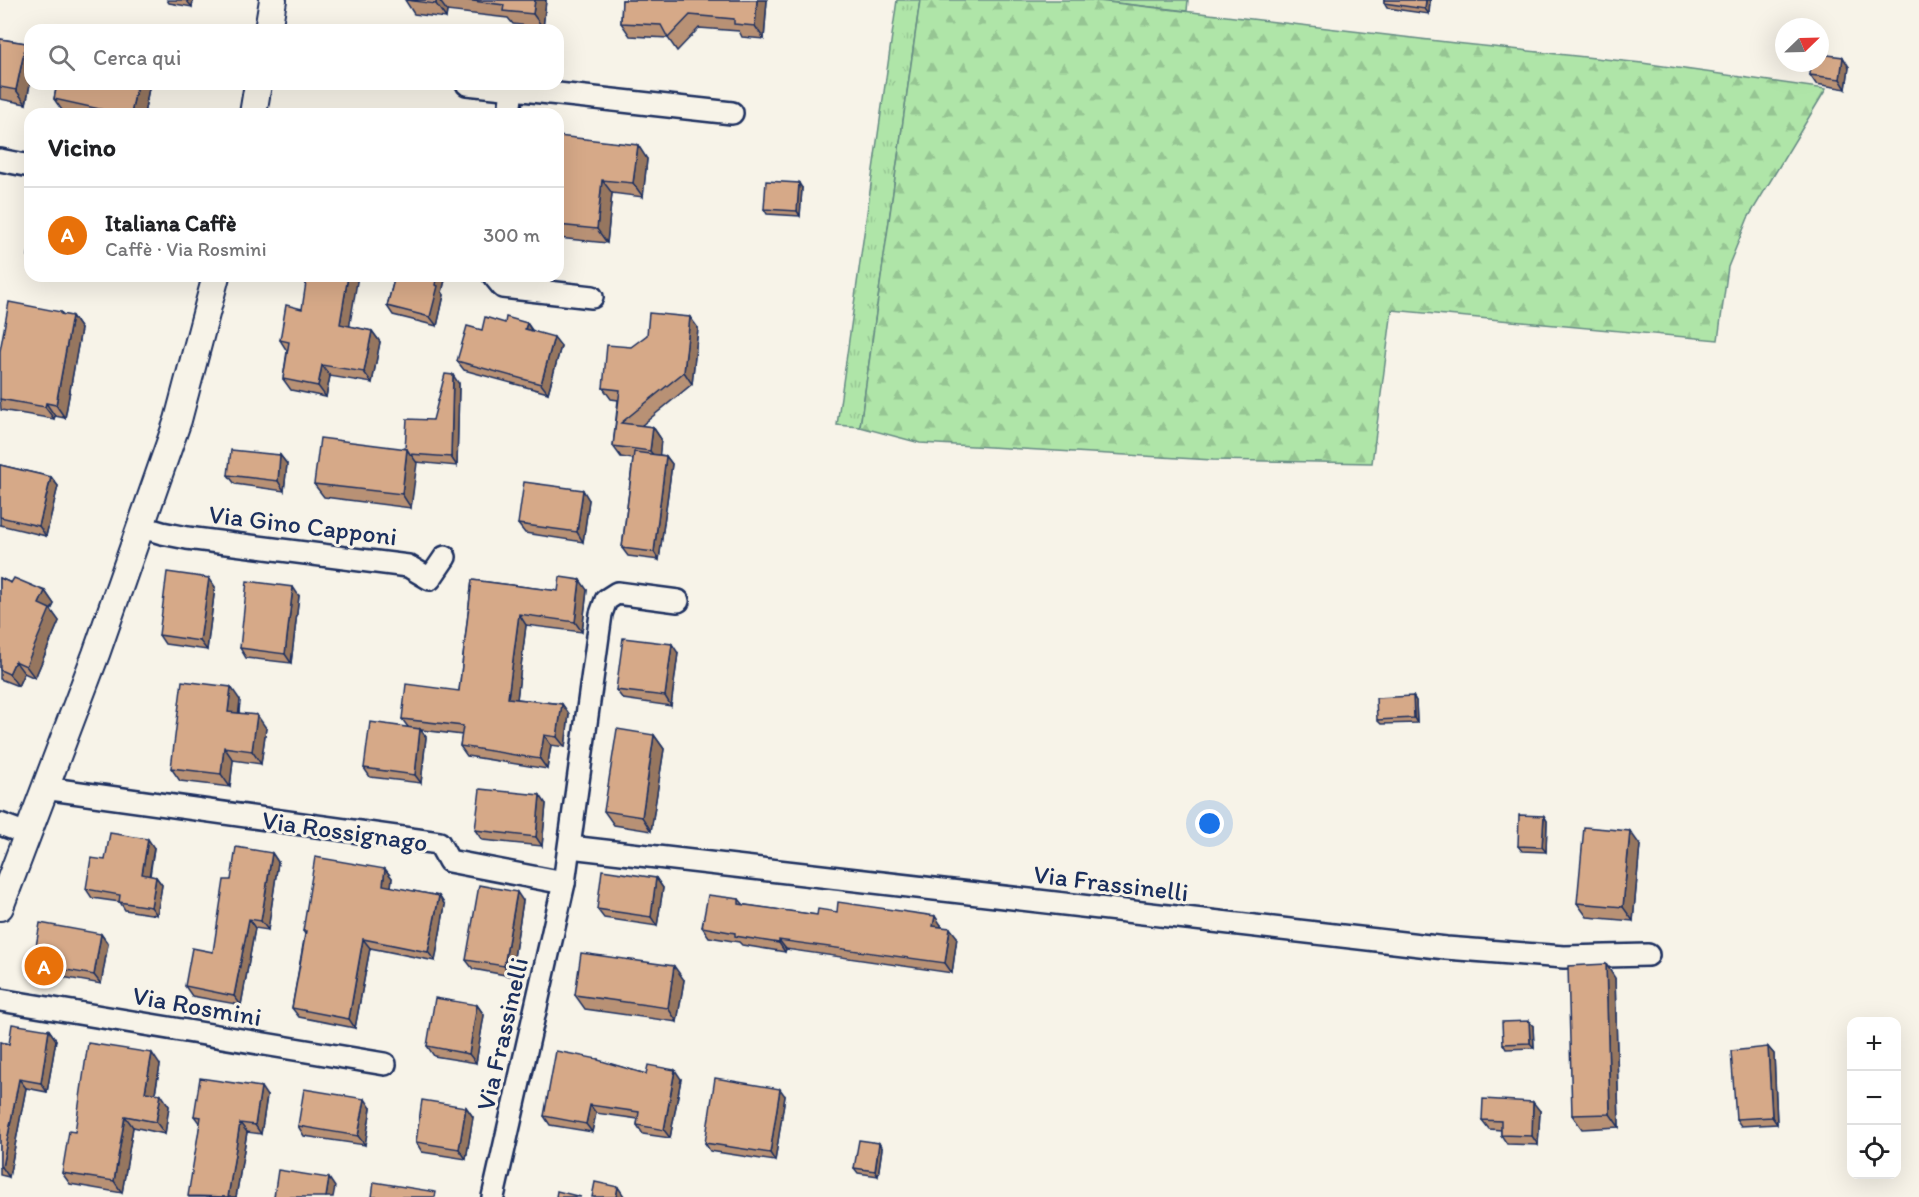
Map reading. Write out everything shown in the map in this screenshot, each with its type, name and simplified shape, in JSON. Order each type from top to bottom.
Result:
[{"type":"street","points":[[269,24],[273,0]]},
{"type":"street","points":[[254,108],[257,90]]},
{"type":"street","points":[[509,108],[512,90]]},
{"type":"street","points":[[521,90],[732,113]]},
{"type":"street","points":[[0,160],[24,165]]},
{"type":"street","points":[[0,907],[142,527],[178,420],[214,282]]},
{"type":"street","points":[[499,282],[503,287],[592,297]]},
{"type":"street","name":"Via Gino Capponi","points":[[142,527],[187,537],[408,566],[430,579],[445,557]]},
{"type":"street","points":[[564,883],[601,614],[606,600],[617,593],[678,601]]},
{"type":"street","name":"Via Rossignago","points":[[44,788],[440,843],[448,861],[564,883]]},
{"type":"street","points":[[0,824],[27,834]]},
{"type":"street","name":"Via Frassinelli","points":[[570,847],[1446,948],[1564,957],[1648,955]]},
{"type":"street","name":"Via Frassinelli","points":[[493,1197],[564,883]]},
{"type":"street","name":"Via Rosmini","points":[[0,1000],[385,1064]]},
{"type":"green space","points":[[897,0],[920,0],[860,427],[837,425]]},
{"type":"green space","points":[[920,0],[1090,0],[1642,63],[1826,89],[1748,218],[1728,267],[1718,340],[1392,310],[1372,463],[1213,460],[920,443],[860,427]]},
{"type":"green space","points":[[1090,0],[1188,0],[1187,11]]},
{"type":"building","points":[[406,0],[436,0],[436,4]]},
{"type":"building","points":[[465,0],[535,0],[533,14],[503,11],[504,5]]},
{"type":"building","points":[[622,0],[757,0],[755,26],[734,24],[734,19],[690,15],[668,38],[661,25],[621,23]]},
{"type":"building","points":[[1384,0],[1426,0],[1425,9],[1384,3]]},
{"type":"building","points":[[0,39],[24,43],[16,90],[0,87]]},
{"type":"building","points":[[1829,55],[1843,57],[1840,79],[1810,75],[1810,72],[1829,72]]},
{"type":"building","points":[[56,90],[136,90],[132,108],[95,108],[54,99]]},
{"type":"building","points":[[564,137],[638,145],[633,183],[602,180],[597,229],[564,226]]},
{"type":"building","points":[[766,181],[799,183],[797,211],[764,209]]},
{"type":"building","points":[[306,282],[347,282],[340,324],[372,331],[364,372],[322,365],[318,386],[283,379],[289,342],[280,340],[286,305],[302,309]]},
{"type":"building","points":[[393,282],[436,282],[435,285],[438,286],[430,317],[387,306]]},
{"type":"building","points":[[9,302],[72,316],[56,405],[46,403],[45,407],[0,399],[0,351]]},
{"type":"building","points":[[649,313],[690,317],[684,372],[621,423],[653,427],[650,451],[613,446],[620,390],[603,388],[607,345],[631,347],[647,335]]},
{"type":"building","points":[[485,317],[505,323],[506,317],[527,323],[525,329],[554,337],[541,384],[457,361],[467,326],[482,330]]},
{"type":"building","points":[[445,374],[453,375],[451,457],[410,454],[405,449],[407,419],[433,420]]},
{"type":"building","points":[[320,438],[407,449],[402,494],[314,484]]},
{"type":"building","points":[[231,450],[280,455],[278,481],[228,475]]},
{"type":"building","points":[[634,452],[666,456],[654,552],[622,548]]},
{"type":"building","points":[[0,465],[51,477],[39,526],[0,517]]},
{"type":"building","points":[[524,482],[583,490],[577,532],[518,524]]},
{"type":"building","points":[[167,572],[209,578],[200,641],[159,635]]},
{"type":"building","points":[[560,577],[580,580],[575,622],[519,614],[508,698],[562,704],[557,737],[544,735],[540,759],[460,746],[463,726],[402,719],[406,684],[459,691],[472,580],[558,591]]},
{"type":"building","points":[[0,578],[11,583],[14,578],[45,591],[39,604],[50,609],[26,666],[15,661],[9,674],[0,670]]},
{"type":"building","points":[[247,581],[293,587],[285,654],[240,648]]},
{"type":"building","points":[[623,638],[672,644],[665,696],[616,690]]},
{"type":"building","points":[[182,681],[231,687],[228,712],[257,715],[252,751],[224,747],[221,774],[171,768]]},
{"type":"building","points":[[1413,696],[1414,718],[1377,720],[1376,698]]},
{"type":"building","points":[[370,722],[420,729],[415,775],[364,768]]},
{"type":"building","points":[[617,729],[654,735],[642,817],[604,811]]},
{"type":"building","points":[[480,789],[540,795],[536,837],[475,830]]},
{"type":"building","points":[[1519,815],[1544,816],[1542,847],[1518,846]]},
{"type":"building","points":[[1584,827],[1630,831],[1623,907],[1577,903]]},
{"type":"building","points":[[110,833],[148,839],[142,874],[156,877],[151,907],[119,902],[120,895],[86,889],[91,858],[105,860]]},
{"type":"building","points":[[236,847],[272,853],[261,921],[249,919],[234,996],[185,986],[192,948],[213,952],[224,880],[231,880]]},
{"type":"building","points":[[315,857],[385,869],[383,885],[439,896],[428,952],[363,939],[349,1019],[292,1008],[306,931],[303,931]]},
{"type":"building","points":[[602,870],[656,878],[651,917],[597,909]]},
{"type":"building","points":[[479,885],[517,892],[504,966],[466,960]]},
{"type":"building","points":[[708,895],[739,899],[739,904],[817,915],[818,909],[837,912],[838,902],[935,916],[933,926],[950,928],[945,963],[779,940],[779,943],[735,936],[735,933],[702,927]]},
{"type":"building","points":[[40,923],[101,934],[94,975],[33,964]]},
{"type":"building","points":[[581,953],[674,966],[668,1008],[575,995]]},
{"type":"building","points":[[1606,964],[1610,1114],[1572,1115],[1568,966]]},
{"type":"building","points":[[435,998],[477,1005],[469,1054],[427,1046]]},
{"type":"building","points":[[1529,1021],[1530,1043],[1503,1044],[1502,1022]]},
{"type":"building","points":[[12,1024],[49,1030],[41,1083],[19,1079],[2,1167],[0,1167],[0,1042],[9,1044]]},
{"type":"building","points":[[88,1043],[152,1053],[145,1092],[161,1094],[156,1122],[125,1116],[114,1181],[62,1173],[69,1131],[75,1132]]},
{"type":"building","points":[[1768,1047],[1772,1117],[1736,1119],[1731,1051]]},
{"type":"building","points":[[556,1051],[598,1059],[646,1074],[648,1065],[675,1070],[664,1130],[637,1125],[639,1112],[590,1105],[586,1124],[544,1116]]},
{"type":"building","points":[[200,1078],[261,1087],[255,1125],[240,1123],[228,1197],[188,1196],[201,1117],[194,1116]]},
{"type":"building","points":[[715,1078],[780,1089],[770,1153],[705,1143]]},
{"type":"building","points":[[304,1089],[365,1099],[358,1136],[298,1126]]},
{"type":"building","points":[[1483,1099],[1533,1102],[1532,1136],[1501,1135],[1501,1121],[1482,1120]]},
{"type":"building","points":[[422,1100],[466,1107],[459,1149],[416,1142]]},
{"type":"building","points":[[859,1140],[879,1143],[875,1171],[854,1168]]},
{"type":"building","points":[[278,1170],[329,1178],[326,1197],[274,1197]]},
{"type":"building","points":[[374,1182],[436,1192],[435,1197],[372,1197]]},
{"type":"building","points":[[595,1182],[618,1187],[616,1197],[592,1197]]},
{"type":"building","points":[[557,1191],[581,1197],[556,1197]]},
{"type":"place","name":"Italiana Caffè","points":[[44,966]]}]
